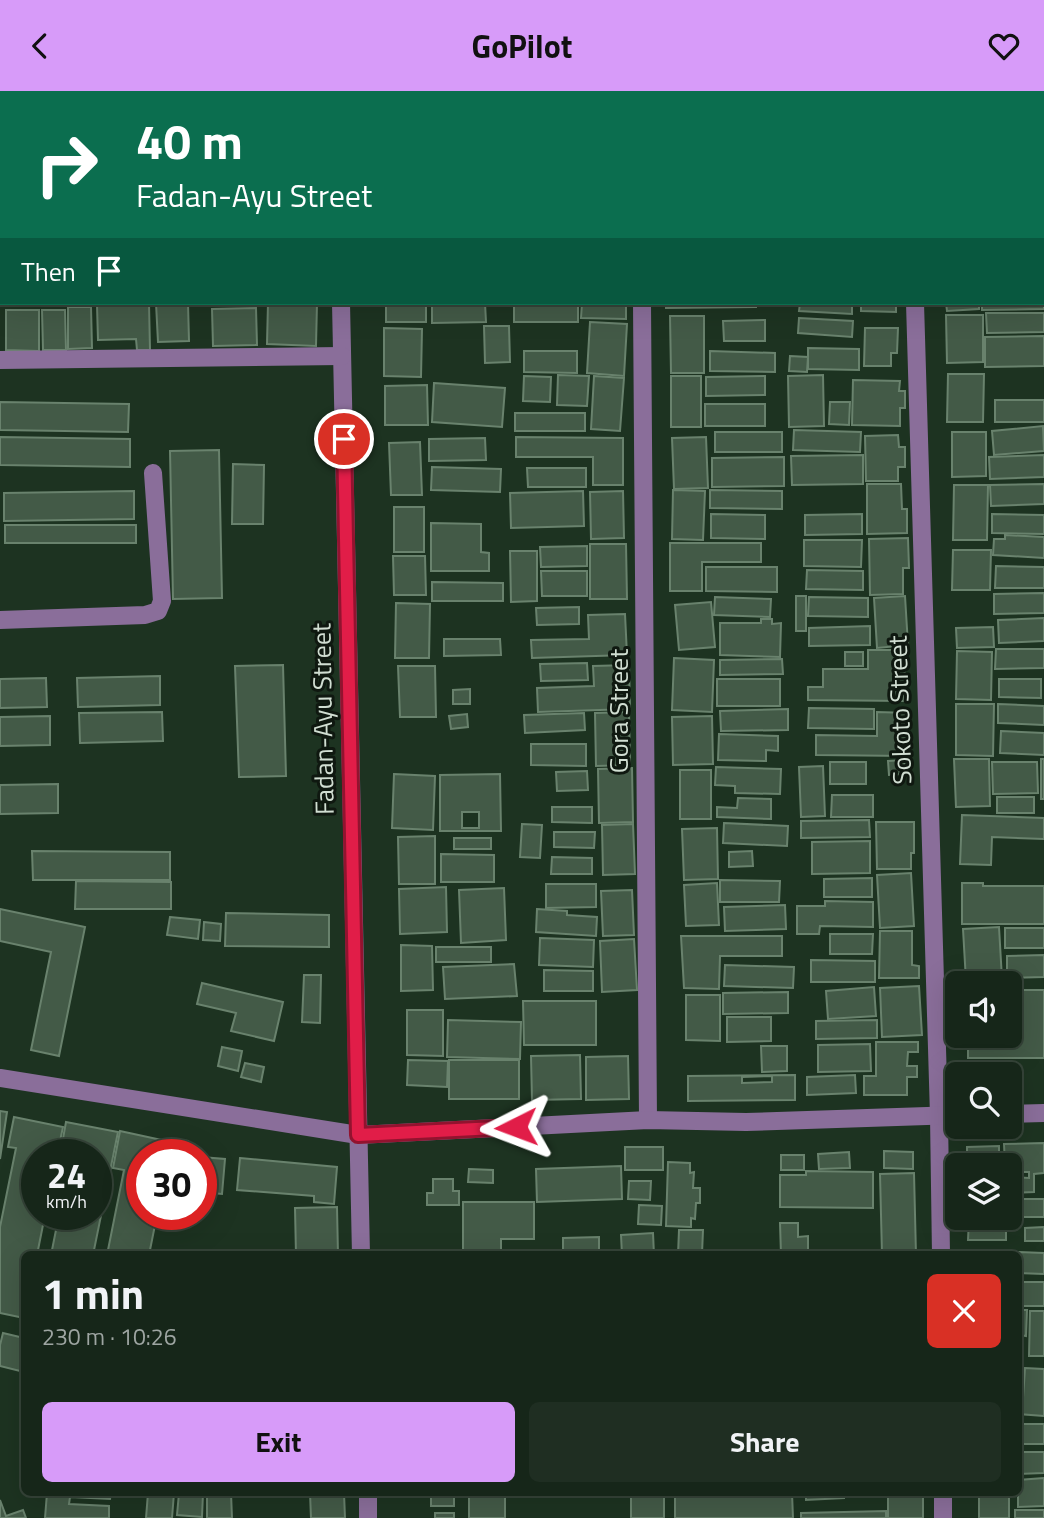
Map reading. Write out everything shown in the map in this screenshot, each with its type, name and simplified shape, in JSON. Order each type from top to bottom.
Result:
[{"type":"street","name":"Fadan-Ayu Street","points":[[341,305],[361,1251]]},
{"type":"street","name":"Gora Street","points":[[642,305],[648,1120]]},
{"type":"street","name":"Sokoto Street","points":[[915,305],[941,1251]]},
{"type":"street","points":[[0,360],[342,356]]},
{"type":"street","points":[[0,620],[145,615],[158,611],[162,601],[153,473]]},
{"type":"street","points":[[0,1078],[358,1135],[648,1120],[746,1122],[945,1116]]},
{"type":"street","points":[[1022,1114],[1044,1113]]},
{"type":"street","points":[[368,1496],[368,1518]]},
{"type":"street","points":[[943,1496],[943,1518]]},
{"type":"building","points":[[97,305],[149,305],[150,350],[137,350],[136,339],[98,340]]},
{"type":"building","points":[[156,305],[188,305],[189,341],[158,342]]},
{"type":"building","points":[[268,305],[317,305],[316,346],[267,344]]},
{"type":"building","points":[[386,305],[426,305],[426,322],[386,322]]},
{"type":"building","points":[[432,305],[485,305],[486,322],[432,323]]},
{"type":"building","points":[[514,305],[578,305],[578,322],[514,322]]},
{"type":"building","points":[[582,305],[626,305],[626,319],[581,318]]},
{"type":"building","points":[[666,305],[756,305],[756,307],[666,308]]},
{"type":"building","points":[[800,305],[852,305],[852,314],[799,311]]},
{"type":"building","points":[[861,305],[896,305],[896,312],[861,311]]},
{"type":"building","points":[[946,305],[979,305],[979,309],[947,311]]},
{"type":"building","points":[[982,305],[1044,305],[1044,309],[982,310]]},
{"type":"building","points":[[68,307],[91,307],[92,348],[68,349]]},
{"type":"building","points":[[256,308],[257,345],[213,346],[212,309]]},
{"type":"building","points":[[6,310],[39,310],[39,351],[6,350]]},
{"type":"building","points":[[42,310],[65,310],[66,350],[43,350]]},
{"type":"building","points":[[986,313],[1044,313],[1044,332],[987,333]]},
{"type":"building","points":[[946,315],[983,315],[983,362],[947,363]]},
{"type":"building","points":[[670,316],[704,316],[704,373],[671,373]]},
{"type":"building","points":[[799,318],[853,321],[852,337],[798,333]]},
{"type":"building","points":[[765,320],[765,341],[724,341],[723,321]]},
{"type":"building","points":[[590,322],[627,324],[624,376],[587,373]]},
{"type":"building","points":[[484,326],[509,326],[510,362],[485,363]]},
{"type":"building","points":[[384,328],[422,329],[421,377],[384,376]]},
{"type":"building","points":[[865,328],[898,328],[897,353],[891,353],[891,366],[864,366]]},
{"type":"building","points":[[1044,336],[1044,366],[985,367],[985,337]]},
{"type":"building","points":[[808,348],[859,349],[859,370],[808,369]]},
{"type":"building","points":[[524,351],[577,351],[577,373],[524,372]]},
{"type":"building","points":[[710,351],[775,353],[775,372],[710,371]]},
{"type":"building","points":[[790,356],[808,357],[807,372],[789,371]]},
{"type":"building","points":[[948,374],[984,374],[983,422],[947,422]]},
{"type":"building","points":[[558,375],[589,376],[587,406],[557,405]]},
{"type":"building","points":[[823,375],[824,426],[789,427],[788,376]]},
{"type":"building","points":[[524,376],[551,377],[550,402],[523,401]]},
{"type":"building","points":[[594,376],[624,378],[620,431],[591,429]]},
{"type":"building","points":[[671,376],[701,376],[701,427],[671,427]]},
{"type":"building","points":[[765,376],[765,395],[706,396],[706,377]]},
{"type":"building","points":[[853,380],[900,381],[899,391],[905,391],[905,408],[900,408],[900,426],[852,425]]},
{"type":"building","points":[[434,383],[505,388],[502,427],[432,422]]},
{"type":"building","points":[[427,385],[428,425],[385,425],[385,386]]},
{"type":"building","points":[[995,400],[1044,400],[1044,422],[995,422]]},
{"type":"building","points":[[0,402],[129,404],[128,432],[0,430]]},
{"type":"building","points":[[830,402],[850,402],[849,425],[829,424]]},
{"type":"building","points":[[705,404],[765,404],[765,426],[705,426]]},
{"type":"building","points":[[515,413],[585,413],[585,431],[515,431]]},
{"type":"building","points":[[1043,426],[1044,451],[994,455],[992,431]]},
{"type":"building","points":[[794,430],[861,432],[860,452],[793,450]]},
{"type":"building","points":[[715,432],[782,432],[782,452],[715,452]]},
{"type":"building","points":[[952,432],[986,432],[986,476],[952,477]]},
{"type":"building","points":[[898,435],[899,447],[905,447],[905,467],[898,467],[898,481],[866,481],[865,436]]},
{"type":"building","points":[[0,437],[130,439],[130,467],[0,465]]},
{"type":"building","points":[[516,437],[623,438],[623,485],[593,485],[593,457],[516,457]]},
{"type":"building","points":[[706,437],[708,488],[674,489],[672,438]]},
{"type":"building","points":[[485,438],[486,460],[429,461],[429,439]]},
{"type":"building","points":[[420,442],[422,495],[391,495],[389,443]]},
{"type":"building","points":[[219,450],[222,598],[173,599],[170,451]]},
{"type":"building","points":[[863,455],[863,484],[792,485],[791,456]]},
{"type":"building","points":[[1044,455],[1044,477],[990,479],[989,457]]},
{"type":"building","points":[[784,457],[784,486],[712,487],[712,458]]},
{"type":"building","points":[[233,464],[264,465],[263,524],[232,524]]},
{"type":"building","points":[[432,467],[501,469],[500,492],[431,490]]},
{"type":"building","points":[[527,468],[586,468],[586,487],[528,487]]},
{"type":"building","points":[[867,484],[901,484],[902,509],[907,509],[907,533],[867,534]]},
{"type":"building","points":[[1044,484],[1044,504],[991,506],[990,485]]},
{"type":"building","points":[[954,485],[988,485],[987,540],[953,540]]},
{"type":"building","points":[[673,490],[705,491],[703,540],[672,539]]},
{"type":"building","points":[[710,490],[782,491],[782,509],[710,508]]},
{"type":"building","points":[[134,491],[134,519],[4,521],[4,493]]},
{"type":"building","points":[[583,491],[584,526],[511,528],[510,493]]},
{"type":"building","points":[[623,491],[624,538],[591,539],[590,492]]},
{"type":"building","points":[[394,507],[424,507],[424,552],[394,552]]},
{"type":"building","points":[[711,514],[765,515],[765,539],[711,538]]},
{"type":"building","points":[[862,514],[862,534],[805,535],[805,515]]},
{"type":"building","points":[[992,514],[1044,515],[1044,534],[992,533]]},
{"type":"building","points":[[431,523],[481,524],[481,552],[489,553],[489,571],[431,571]]},
{"type":"building","points":[[5,525],[136,525],[136,543],[5,543]]},
{"type":"building","points":[[1005,535],[1044,537],[1044,558],[993,555],[994,539],[1005,539]]},
{"type":"building","points":[[908,538],[909,568],[903,568],[903,594],[870,595],[869,539]]},
{"type":"building","points":[[804,540],[862,540],[861,567],[804,566]]},
{"type":"building","points":[[670,543],[761,543],[761,562],[702,562],[702,591],[670,591]]},
{"type":"building","points":[[590,544],[626,544],[627,599],[590,599]]},
{"type":"building","points":[[587,546],[587,566],[541,567],[540,547]]},
{"type":"building","points":[[953,550],[991,550],[990,590],[952,590]]},
{"type":"building","points":[[510,551],[537,551],[537,601],[511,602]]},
{"type":"building","points":[[393,556],[425,556],[426,595],[394,595]]},
{"type":"building","points":[[996,566],[1044,567],[1044,588],[995,588]]},
{"type":"building","points":[[706,567],[777,567],[777,592],[706,591]]},
{"type":"building","points":[[807,570],[863,571],[863,590],[806,589]]},
{"type":"building","points":[[541,571],[587,571],[587,596],[542,596]]},
{"type":"building","points":[[432,582],[503,583],[503,601],[432,601]]},
{"type":"building","points":[[1044,593],[1044,613],[994,614],[994,594]]},
{"type":"building","points":[[796,596],[806,596],[806,631],[796,631]]},
{"type":"building","points":[[905,596],[908,645],[877,648],[874,598]]},
{"type":"building","points":[[715,597],[771,599],[770,617],[714,615]]},
{"type":"building","points":[[809,597],[868,598],[868,617],[808,616]]},
{"type":"building","points":[[711,602],[715,647],[679,650],[675,605]]},
{"type":"building","points":[[396,603],[430,604],[429,658],[395,658]]},
{"type":"building","points":[[579,607],[579,624],[537,625],[536,608]]},
{"type":"building","points":[[625,614],[627,655],[532,658],[531,640],[589,639],[588,615]]},
{"type":"building","points":[[1044,618],[1044,641],[999,643],[998,620]]},
{"type":"building","points":[[761,619],[772,619],[772,624],[781,623],[780,657],[720,655],[720,623],[761,623]]},
{"type":"building","points":[[870,626],[870,645],[809,646],[809,628]]},
{"type":"building","points":[[993,627],[994,647],[957,648],[956,628]]},
{"type":"building","points":[[444,639],[500,639],[501,655],[444,656]]},
{"type":"building","points":[[996,649],[1044,649],[1044,668],[995,669]]},
{"type":"building","points":[[868,650],[905,650],[904,701],[808,700],[808,687],[823,687],[823,669],[868,669]]},
{"type":"building","points":[[957,651],[992,652],[991,700],[956,699]]},
{"type":"building","points":[[845,652],[863,652],[863,666],[845,666]]},
{"type":"building","points":[[674,658],[714,660],[712,712],[672,710]]},
{"type":"building","points":[[782,659],[783,674],[720,675],[720,660]]},
{"type":"building","points":[[587,663],[588,680],[541,681],[540,664]]},
{"type":"building","points":[[283,665],[286,776],[239,777],[235,666]]},
{"type":"building","points":[[629,665],[630,709],[538,712],[537,688],[594,686],[593,666]]},
{"type":"building","points":[[398,666],[435,666],[436,717],[400,717]]},
{"type":"building","points":[[160,676],[160,705],[78,707],[77,678]]},
{"type":"building","points":[[46,678],[47,707],[0,708],[0,679]]},
{"type":"building","points":[[717,679],[780,679],[780,706],[717,706]]},
{"type":"building","points":[[999,679],[1041,679],[1041,698],[999,697]]},
{"type":"building","points":[[470,689],[470,704],[453,704],[453,690]]},
{"type":"building","points":[[956,704],[994,704],[993,756],[956,755]]},
{"type":"building","points":[[998,704],[1044,706],[1044,725],[998,723]]},
{"type":"building","points":[[809,708],[874,709],[874,729],[808,728]]},
{"type":"building","points":[[788,709],[788,730],[721,731],[720,711]]},
{"type":"building","points":[[162,712],[163,741],[80,743],[79,713]]},
{"type":"building","points":[[629,712],[630,765],[596,766],[595,713]]},
{"type":"building","points":[[877,712],[909,713],[908,756],[816,755],[816,735],[877,736]]},
{"type":"building","points":[[584,713],[585,730],[525,733],[524,715]]},
{"type":"building","points":[[467,714],[468,727],[451,729],[449,716]]},
{"type":"building","points":[[50,716],[50,745],[0,746],[0,717]]},
{"type":"building","points":[[712,716],[713,764],[673,765],[672,717]]},
{"type":"building","points":[[1001,731],[1044,733],[1044,755],[1000,753]]},
{"type":"building","points":[[719,734],[778,736],[778,751],[766,750],[766,761],[718,760]]},
{"type":"building","points":[[531,744],[586,744],[586,766],[531,765]]},
{"type":"building","points":[[954,759],[989,759],[990,806],[956,807]]},
{"type":"building","points":[[1041,759],[1044,759],[1044,799],[1041,799]]},
{"type":"building","points":[[904,760],[905,774],[889,775],[888,761]]},
{"type":"building","points":[[830,762],[866,762],[866,784],[830,784]]},
{"type":"building","points":[[992,762],[1037,762],[1038,793],[993,794]]},
{"type":"building","points":[[823,766],[825,816],[801,817],[799,767]]},
{"type":"building","points":[[716,767],[781,769],[780,794],[735,793],[735,786],[715,785]]},
{"type":"building","points":[[632,768],[633,822],[599,823],[598,769]]},
{"type":"building","points":[[680,770],[711,770],[711,819],[680,819]]},
{"type":"building","points":[[587,771],[588,790],[557,791],[556,772]]},
{"type":"building","points":[[394,774],[435,776],[433,830],[392,828]]},
{"type":"building","points":[[500,774],[501,831],[440,831],[440,775]],"holes":[[[462,812],[479,812],[479,828],[462,828]]]},
{"type":"building","points":[[58,784],[58,813],[0,814],[0,785]]},
{"type":"building","points":[[832,795],[873,795],[873,817],[831,817]]},
{"type":"building","points":[[997,797],[1034,797],[1034,813],[997,813]]},
{"type":"building","points":[[738,798],[771,799],[771,819],[717,817],[717,807],[737,808]]},
{"type":"building","points":[[552,807],[592,807],[592,823],[552,822]]},
{"type":"building","points":[[962,815],[1044,818],[1044,839],[992,837],[991,865],[960,864]]},
{"type":"building","points":[[869,820],[870,837],[801,838],[801,821]]},
{"type":"building","points":[[876,822],[914,822],[911,869],[877,869]]},
{"type":"building","points":[[724,823],[788,826],[787,846],[723,843]]},
{"type":"building","points":[[522,824],[542,825],[540,858],[520,857]]},
{"type":"building","points":[[633,824],[635,874],[603,875],[602,825]]},
{"type":"building","points":[[717,828],[718,879],[684,880],[682,829]]},
{"type":"building","points":[[554,832],[595,832],[594,848],[554,847]]},
{"type":"building","points":[[435,836],[435,884],[399,884],[398,837]]},
{"type":"building","points":[[454,838],[491,838],[491,849],[454,849]]},
{"type":"building","points":[[870,841],[870,873],[812,874],[812,842]]},
{"type":"building","points":[[32,851],[170,852],[170,880],[33,880]]},
{"type":"building","points":[[752,851],[753,866],[729,867],[729,852]]},
{"type":"building","points":[[441,854],[494,855],[494,882],[441,882]]},
{"type":"building","points":[[552,857],[592,858],[592,874],[551,874]]},
{"type":"building","points":[[911,873],[914,926],[880,928],[877,875]]},
{"type":"building","points":[[872,878],[872,897],[824,897],[824,879]]},
{"type":"building","points":[[720,880],[780,881],[779,902],[720,902]]},
{"type":"building","points":[[76,881],[171,882],[171,909],[75,909]]},
{"type":"building","points":[[717,883],[719,925],[686,926],[684,885]]},
{"type":"building","points":[[962,883],[983,883],[983,886],[1044,886],[1044,924],[962,924]]},
{"type":"building","points":[[546,884],[596,884],[596,907],[546,908]]},
{"type":"building","points":[[446,887],[447,932],[400,934],[399,889]]},
{"type":"building","points":[[504,888],[506,940],[461,943],[459,890]]},
{"type":"building","points":[[632,890],[634,935],[603,936],[601,891]]},
{"type":"building","points":[[825,901],[873,902],[873,927],[820,926],[819,934],[797,934],[797,906],[825,906]]},
{"type":"building","points":[[785,905],[786,929],[725,931],[724,907]]},
{"type":"building","points":[[0,909],[85,927],[59,1056],[31,1050],[51,952],[0,941]]},
{"type":"building","points":[[537,909],[597,917],[596,936],[536,932]]},
{"type":"building","points":[[226,913],[329,915],[329,947],[225,946]]},
{"type":"building","points":[[170,917],[200,920],[198,939],[167,935]]},
{"type":"building","points":[[204,922],[221,924],[220,941],[203,940]]},
{"type":"building","points":[[999,927],[1002,971],[965,971],[963,929]]},
{"type":"building","points":[[1005,928],[1044,928],[1044,948],[1005,948]]},
{"type":"building","points":[[880,931],[912,931],[912,965],[919,966],[919,978],[879,978]]},
{"type":"building","points":[[830,934],[873,934],[872,954],[830,954]]},
{"type":"building","points":[[681,936],[782,936],[782,956],[720,956],[719,989],[684,988]]},
{"type":"building","points":[[540,938],[594,940],[593,967],[539,965]]},
{"type":"building","points":[[634,939],[637,990],[602,992],[600,941]]},
{"type":"building","points":[[401,945],[432,946],[433,990],[401,991]]},
{"type":"building","points":[[436,947],[491,947],[491,962],[436,962]]},
{"type":"building","points":[[1044,955],[1044,977],[1022,978],[1022,971],[1007,971],[1007,956]]},
{"type":"building","points":[[811,960],[875,961],[875,982],[811,982]]},
{"type":"building","points":[[514,964],[517,996],[445,999],[443,967]]},
{"type":"building","points":[[725,965],[794,967],[793,988],[724,986]]},
{"type":"building","points":[[544,970],[593,971],[593,991],[544,991]]},
{"type":"building","points":[[304,975],[321,975],[320,1023],[302,1022]]},
{"type":"building","points":[[202,983],[283,1002],[274,1041],[231,1031],[236,1013],[197,1004]]},
{"type":"building","points":[[919,986],[922,1035],[882,1037],[880,988]]},
{"type":"building","points":[[874,987],[876,1016],[828,1019],[826,991]]},
{"type":"building","points":[[1022,990],[1044,990],[1044,1058],[968,1058],[968,1048],[1022,1048]]},
{"type":"building","points":[[788,992],[788,1013],[723,1014],[723,993]]},
{"type":"building","points":[[686,995],[720,995],[720,1041],[686,1040]]},
{"type":"building","points":[[523,1001],[596,1001],[596,1045],[524,1045]]},
{"type":"building","points":[[407,1010],[443,1010],[443,1056],[407,1055]]},
{"type":"building","points":[[727,1017],[771,1017],[771,1041],[727,1042]]},
{"type":"building","points":[[448,1020],[521,1022],[520,1059],[447,1057]]},
{"type":"building","points":[[877,1020],[877,1038],[816,1039],[816,1021]]},
{"type":"building","points":[[876,1042],[918,1042],[918,1052],[908,1052],[907,1066],[917,1066],[917,1077],[907,1077],[907,1095],[864,1095],[864,1076],[876,1076]]},
{"type":"building","points":[[870,1044],[871,1071],[818,1072],[818,1045]]},
{"type":"building","points":[[761,1046],[787,1046],[787,1071],[762,1072]]},
{"type":"building","points":[[222,1047],[242,1051],[238,1071],[218,1066]]},
{"type":"building","points":[[580,1055],[581,1099],[532,1100],[531,1056]]},
{"type":"building","points":[[628,1056],[629,1099],[586,1100],[586,1057]]},
{"type":"building","points":[[408,1060],[448,1061],[447,1087],[407,1085]]},
{"type":"building","points":[[449,1060],[519,1060],[519,1099],[449,1099]]},
{"type":"building","points":[[245,1063],[264,1067],[261,1082],[241,1077]]},
{"type":"building","points":[[795,1075],[795,1100],[688,1101],[688,1076]],"holes":[[[772,1076],[772,1082],[742,1083],[742,1077]]]},
{"type":"building","points":[[855,1075],[856,1093],[807,1095],[807,1077]]},
{"type":"building","points":[[0,1111],[7,1112],[0,1159]]},
{"type":"building","points":[[14,1117],[63,1127],[60,1139],[21,1139],[21,1230],[42,1230],[38,1251],[21,1251],[21,1317],[0,1313],[0,1227],[16,1148],[8,1147]]},
{"type":"building","points":[[66,1122],[118,1132],[112,1162],[112,1139],[63,1139]]},
{"type":"building","points":[[120,1131],[157,1139],[126,1139],[126,1230],[154,1230],[150,1251],[108,1251],[124,1170],[113,1168]]},
{"type":"building","points":[[1044,1143],[1044,1173],[1034,1174],[1034,1192],[1022,1192],[1022,1178],[1029,1178],[1029,1172],[1022,1172],[1022,1153],[1004,1153],[1004,1144]]},
{"type":"building","points":[[999,1146],[999,1153],[967,1153],[967,1147]]},
{"type":"building","points":[[625,1147],[663,1147],[663,1170],[625,1170]]},
{"type":"building","points":[[884,1151],[913,1152],[913,1169],[884,1168]]},
{"type":"building","points":[[849,1152],[850,1168],[819,1169],[818,1154]]},
{"type":"building","points":[[781,1155],[804,1155],[804,1170],[781,1170]]},
{"type":"building","points":[[217,1158],[225,1159],[222,1194],[217,1194]]},
{"type":"building","points":[[240,1158],[337,1167],[334,1204],[314,1202],[314,1196],[237,1190]]},
{"type":"building","points":[[668,1162],[690,1163],[690,1173],[694,1172],[693,1188],[700,1188],[700,1203],[696,1203],[695,1219],[691,1218],[691,1227],[666,1226]]},
{"type":"building","points":[[621,1166],[622,1199],[537,1202],[536,1169]]},
{"type":"building","points":[[469,1169],[493,1170],[493,1183],[468,1182]]},
{"type":"building","points":[[806,1171],[873,1172],[873,1208],[780,1207],[780,1175],[806,1175]]},
{"type":"building","points":[[914,1173],[916,1251],[882,1251],[880,1174]]},
{"type":"building","points":[[433,1179],[453,1179],[453,1191],[459,1191],[459,1205],[427,1205],[427,1193],[433,1193]]},
{"type":"building","points":[[629,1181],[651,1181],[650,1200],[628,1199]]},
{"type":"building","points":[[1022,1199],[1044,1199],[1044,1217],[1022,1217]]},
{"type":"building","points":[[463,1202],[534,1202],[534,1239],[501,1239],[501,1251],[463,1251]]},
{"type":"building","points":[[639,1205],[662,1206],[661,1225],[638,1224]]},
{"type":"building","points":[[337,1207],[338,1251],[296,1251],[295,1208]]},
{"type":"building","points":[[780,1223],[798,1223],[798,1237],[808,1236],[808,1251],[781,1251]]},
{"type":"building","points":[[1044,1227],[1044,1241],[1025,1241],[1025,1228]]},
{"type":"building","points":[[56,1230],[98,1230],[94,1251],[52,1251]]},
{"type":"building","points":[[679,1230],[703,1230],[702,1251],[678,1251]]},
{"type":"building","points":[[968,1230],[1006,1230],[1006,1240],[968,1240]]},
{"type":"building","points":[[653,1233],[654,1251],[622,1251],[621,1235]]},
{"type":"building","points":[[599,1237],[599,1251],[563,1251],[563,1238]]},
{"type":"building","points":[[1022,1252],[1044,1253],[1044,1274],[1022,1273]]},
{"type":"building","points":[[1022,1282],[1044,1282],[1044,1306],[1022,1306]]},
{"type":"building","points":[[1022,1310],[1027,1310],[1026,1336],[1022,1335]]},
{"type":"building","points":[[1030,1311],[1044,1311],[1044,1356],[1029,1356]]},
{"type":"building","points":[[3,1333],[21,1337],[21,1371],[0,1366]]},
{"type":"building","points":[[1025,1368],[1044,1369],[1044,1416],[1022,1414]]},
{"type":"building","points":[[1022,1424],[1044,1424],[1044,1444],[1022,1444]]},
{"type":"building","points":[[1022,1452],[1044,1452],[1044,1473],[1022,1474]]},
{"type":"building","points":[[1044,1478],[1044,1506],[1018,1507],[1018,1496],[1022,1496],[1022,1480]]},
{"type":"building","points":[[47,1496],[110,1496],[110,1499],[70,1497],[69,1504],[109,1506],[109,1518],[45,1518]]},
{"type":"building","points":[[148,1496],[174,1496],[172,1518],[146,1518]]},
{"type":"building","points":[[179,1496],[203,1496],[202,1517],[177,1515]]},
{"type":"building","points":[[207,1496],[231,1496],[232,1518],[207,1518]]},
{"type":"building","points":[[310,1496],[344,1496],[345,1518],[311,1518]]},
{"type":"building","points":[[431,1496],[454,1496],[454,1506],[431,1506]]},
{"type":"building","points":[[469,1496],[505,1496],[505,1518],[469,1518]]},
{"type":"building","points":[[631,1496],[664,1496],[664,1518],[631,1518]]},
{"type":"building","points":[[675,1496],[792,1496],[793,1518],[675,1518]]},
{"type":"building","points":[[806,1496],[844,1496],[844,1498],[806,1500]]},
{"type":"building","points":[[888,1496],[923,1496],[923,1518],[888,1518]]},
{"type":"building","points":[[979,1496],[1009,1496],[1009,1518],[979,1518]]},
{"type":"building","points":[[0,1500],[6,1516],[23,1510],[26,1518],[0,1518]]},
{"type":"building","points":[[1015,1510],[1044,1510],[1044,1518],[1015,1518]]},
{"type":"building","points":[[886,1511],[886,1518],[801,1518],[801,1513]]},
{"type":"building","points":[[435,1513],[454,1513],[454,1518],[435,1518]]},
{"type":"route","points":[[344,439],[358,1135],[516,1127]]}]
